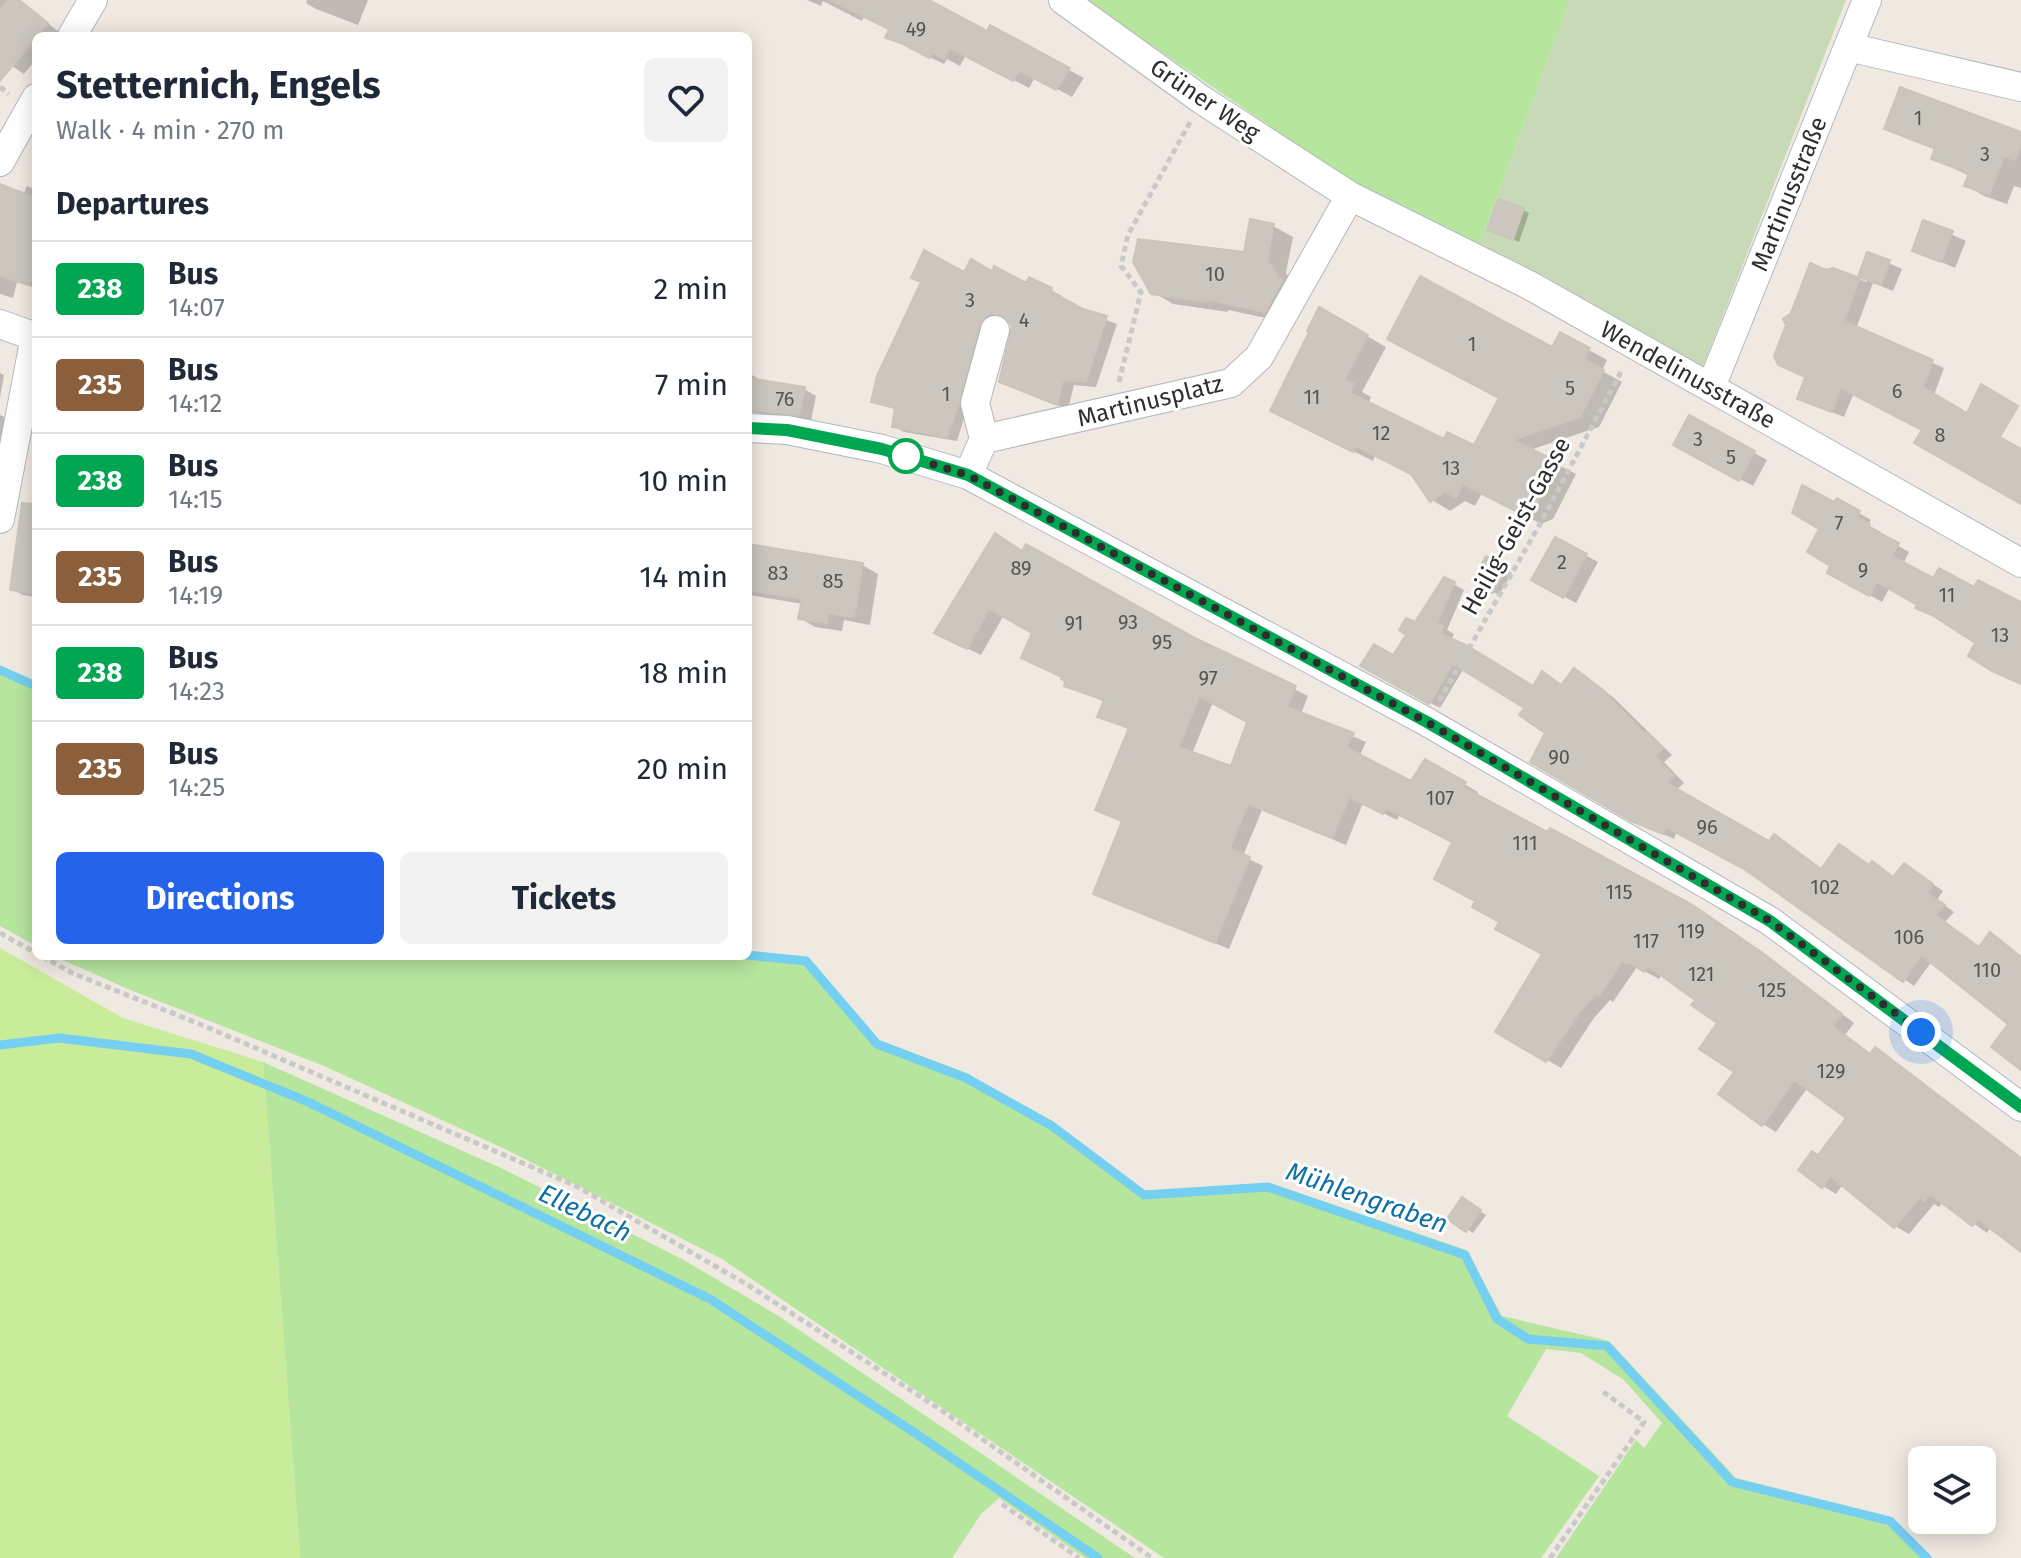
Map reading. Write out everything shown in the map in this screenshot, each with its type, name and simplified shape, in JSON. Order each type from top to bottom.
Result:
[{"type":"street","points":[[74,32],[93,0]]},
{"type":"street","name":"Grüner Weg","points":[[1063,0],[1202,100],[1350,196]]},
{"type":"street","name":"Martinusstraße","points":[[1711,387],[1867,0]]},
{"type":"street","points":[[1848,47],[2021,87]]},
{"type":"street","points":[[0,162],[32,105]]},
{"type":"street","name":"Wendelinusstraße","points":[[1350,196],[1529,285],[2021,563]]},
{"type":"street","name":"Martinusplatz","points":[[984,439],[1231,383],[1259,357],[1350,196]]},
{"type":"street","points":[[0,324],[32,336]]},
{"type":"street","points":[[968,475],[984,439],[975,403],[995,330]]},
{"type":"street","points":[[0,519],[32,357]]},
{"type":"street","points":[[752,428],[787,430],[882,449],[968,475],[1427,722],[1770,921],[2021,1107]]},
{"type":"path","points":[[1112,411],[1141,292],[1121,266],[1128,235],[1202,100]]},
{"type":"path","name":"Heilig-Geist-Gasse","points":[[1427,722],[1540,524],[1634,346]]},
{"type":"path","points":[[0,933],[32,951]]},
{"type":"path","points":[[49,960],[72,973],[202,1025],[576,1186],[761,1294],[938,1408],[1152,1558]]},
{"type":"path","points":[[1550,1558],[1644,1422],[1602,1391]]},
{"type":"path","points":[[1002,1504],[1079,1558]]},
{"type":"green space","points":[[1085,0],[1570,0],[1478,248],[1359,187]]},
{"type":"green space","points":[[1570,0],[1846,0],[1701,372],[1478,248]]},
{"type":"green space","points":[[0,674],[32,687],[32,944],[0,926]]},
{"type":"green space","points":[[0,948],[123,1018],[263,1062],[300,1558],[0,1558]]},
{"type":"green space","points":[[752,952],[806,959],[879,1040],[969,1074],[1144,1191],[1270,1183],[1466,1250],[1502,1316],[1609,1341],[1736,1478],[1893,1518],[1932,1558],[1556,1558],[1636,1440],[1644,1448],[1662,1423],[1624,1380],[1581,1353],[1546,1349],[1507,1416],[1599,1476],[1541,1558],[1164,1558],[722,1259],[503,1148],[324,1066],[128,989],[63,960],[752,960]]},
{"type":"green space","points":[[263,1062],[501,1168],[682,1259],[777,1315],[1135,1558],[1085,1558],[999,1498],[981,1514],[952,1558],[300,1558]]},
{"type":"building","points":[[8,0],[19,0],[48,23],[41,32],[32,32],[32,42],[0,81],[0,10]]},
{"type":"building","points":[[829,0],[929,0],[987,31],[990,25],[1070,68],[1056,90],[1019,70],[1013,81],[950,48],[944,59],[932,52],[929,58],[885,38],[889,29]]},
{"type":"building","points":[[1900,87],[2021,132],[2021,145],[2015,160],[2004,156],[1989,195],[1964,186],[1969,173],[1931,159],[1935,148],[1884,129]]},
{"type":"building","points":[[0,184],[32,196],[32,279],[29,285],[0,276]]},
{"type":"building","points":[[1498,199],[1524,208],[1513,240],[1487,230]]},
{"type":"building","points":[[1250,219],[1274,224],[1267,261],[1282,281],[1265,312],[1209,300],[1151,294],[1133,262],[1138,239],[1244,252]]},
{"type":"building","points":[[1923,220],[1953,231],[1941,262],[1912,251]]},
{"type":"building","points":[[924,250],[964,272],[971,259],[992,271],[994,266],[1026,283],[1029,277],[1083,309],[1107,316],[1086,382],[1063,380],[1057,405],[999,382],[1012,326],[1006,318],[991,313],[984,317],[979,326],[947,437],[892,427],[895,408],[871,402],[877,376],[921,282],[911,278]]},
{"type":"building","points":[[1867,252],[1890,260],[1881,285],[1858,277]]},
{"type":"building","points":[[1810,263],[1860,278],[1844,321],[1933,360],[1923,387],[1967,413],[1981,384],[2018,406],[2000,437],[2021,449],[2021,504],[1914,443],[1922,430],[1841,388],[1832,412],[1797,399],[1805,377],[1778,365],[1774,356],[1786,325],[1783,319],[1791,313]]},
{"type":"building","points":[[1420,276],[1552,347],[1560,332],[1590,348],[1584,359],[1604,370],[1580,417],[1513,440],[1558,462],[1534,509],[1521,514],[1463,484],[1456,497],[1445,492],[1430,502],[1411,474],[1356,446],[1353,452],[1270,411],[1319,307],[1368,335],[1344,380],[1354,384],[1350,393],[1444,439],[1447,432],[1474,445],[1499,398],[1387,339]]},
{"type":"building","points":[[752,379],[805,387],[799,415],[752,409]]},
{"type":"building","points":[[1689,415],[1755,451],[1739,481],[1673,445]]},
{"type":"building","points":[[1802,485],[1834,502],[1837,498],[1860,511],[1857,517],[1870,524],[1868,527],[1899,543],[1892,556],[1933,578],[1939,568],[1974,587],[1978,580],[2021,602],[2021,684],[1968,656],[1975,643],[1877,582],[1869,596],[1827,573],[1830,566],[1807,552],[1819,529],[1792,513]]},
{"type":"building","points":[[22,503],[32,504],[32,593],[10,590]]},
{"type":"building","points":[[995,533],[1022,551],[1026,544],[1197,639],[1296,686],[1287,707],[1354,733],[1347,746],[1353,751],[1411,781],[1425,759],[1466,782],[1463,787],[1547,832],[1550,828],[1691,904],[1760,951],[1842,1014],[1833,1026],[1870,1054],[1875,1047],[2021,1158],[2021,1252],[1978,1219],[1972,1226],[1930,1194],[1924,1201],[1920,1197],[1894,1228],[1830,1176],[1822,1188],[1798,1170],[1812,1151],[1818,1155],[1846,1118],[1794,1080],[1762,1126],[1718,1094],[1734,1072],[1699,1049],[1717,1023],[1691,1005],[1695,1000],[1648,966],[1644,972],[1622,961],[1599,996],[1596,994],[1581,1010],[1546,1062],[1495,1032],[1542,954],[1495,929],[1499,922],[1472,907],[1475,901],[1434,879],[1452,842],[1386,808],[1383,814],[1349,797],[1332,838],[1248,804],[1230,848],[1250,857],[1215,943],[1093,894],[1122,821],[1095,810],[1129,728],[1097,717],[1104,700],[1064,686],[1062,677],[1021,658],[1032,633],[989,609],[967,649],[934,633]],"holes":[[[1199,696],[1247,722],[1231,766],[1179,747]]]},
{"type":"building","points":[[1555,537],[1587,554],[1563,598],[1531,580]]},
{"type":"building","points":[[752,545],[863,563],[854,617],[828,613],[827,623],[798,619],[802,599],[752,591]]},
{"type":"building","points":[[1486,556],[1507,568],[1493,593],[1472,581]]},
{"type":"building","points":[[1444,577],[1455,582],[1437,623],[1444,626],[1441,634],[1466,645],[1533,686],[1542,671],[1561,685],[1574,668],[1603,690],[1645,734],[1647,732],[1663,748],[1655,756],[1674,776],[1667,783],[1769,841],[1774,834],[1821,869],[1839,844],[1869,865],[1872,861],[1893,877],[1904,863],[1933,884],[1927,893],[1945,905],[1935,915],[1979,947],[1990,932],[2021,957],[2021,1070],[1991,1047],[2008,1024],[1921,955],[1903,982],[1744,869],[1666,827],[1663,834],[1631,821],[1530,762],[1545,733],[1519,715],[1524,708],[1453,664],[1429,704],[1360,666],[1374,644],[1393,655],[1406,635],[1399,630],[1406,618],[1415,622]]},
{"type":"building","points":[[1462,1197],[1481,1210],[1466,1232],[1447,1219]]},
{"type":"waterway","name":"Mühlengraben","points":[[0,670],[32,684]]},
{"type":"waterway","name":"Mühlengraben","points":[[752,955],[806,961],[877,1044],[966,1078],[1052,1126],[1144,1195],[1268,1187],[1465,1255],[1497,1319],[1528,1339],[1607,1346],[1732,1482],[1890,1521],[1927,1558]]},
{"type":"waterway","name":"Ellebach","points":[[0,1045],[59,1038],[191,1054],[306,1101],[710,1299],[1098,1558]]},
{"type":"bus line","name":"238","points":[[752,428],[787,430],[882,449],[968,475],[1427,722],[1770,921],[2021,1107]]},
{"type":"route","points":[[906,456],[968,475],[1427,722],[1770,921],[1921,1032]]}]
